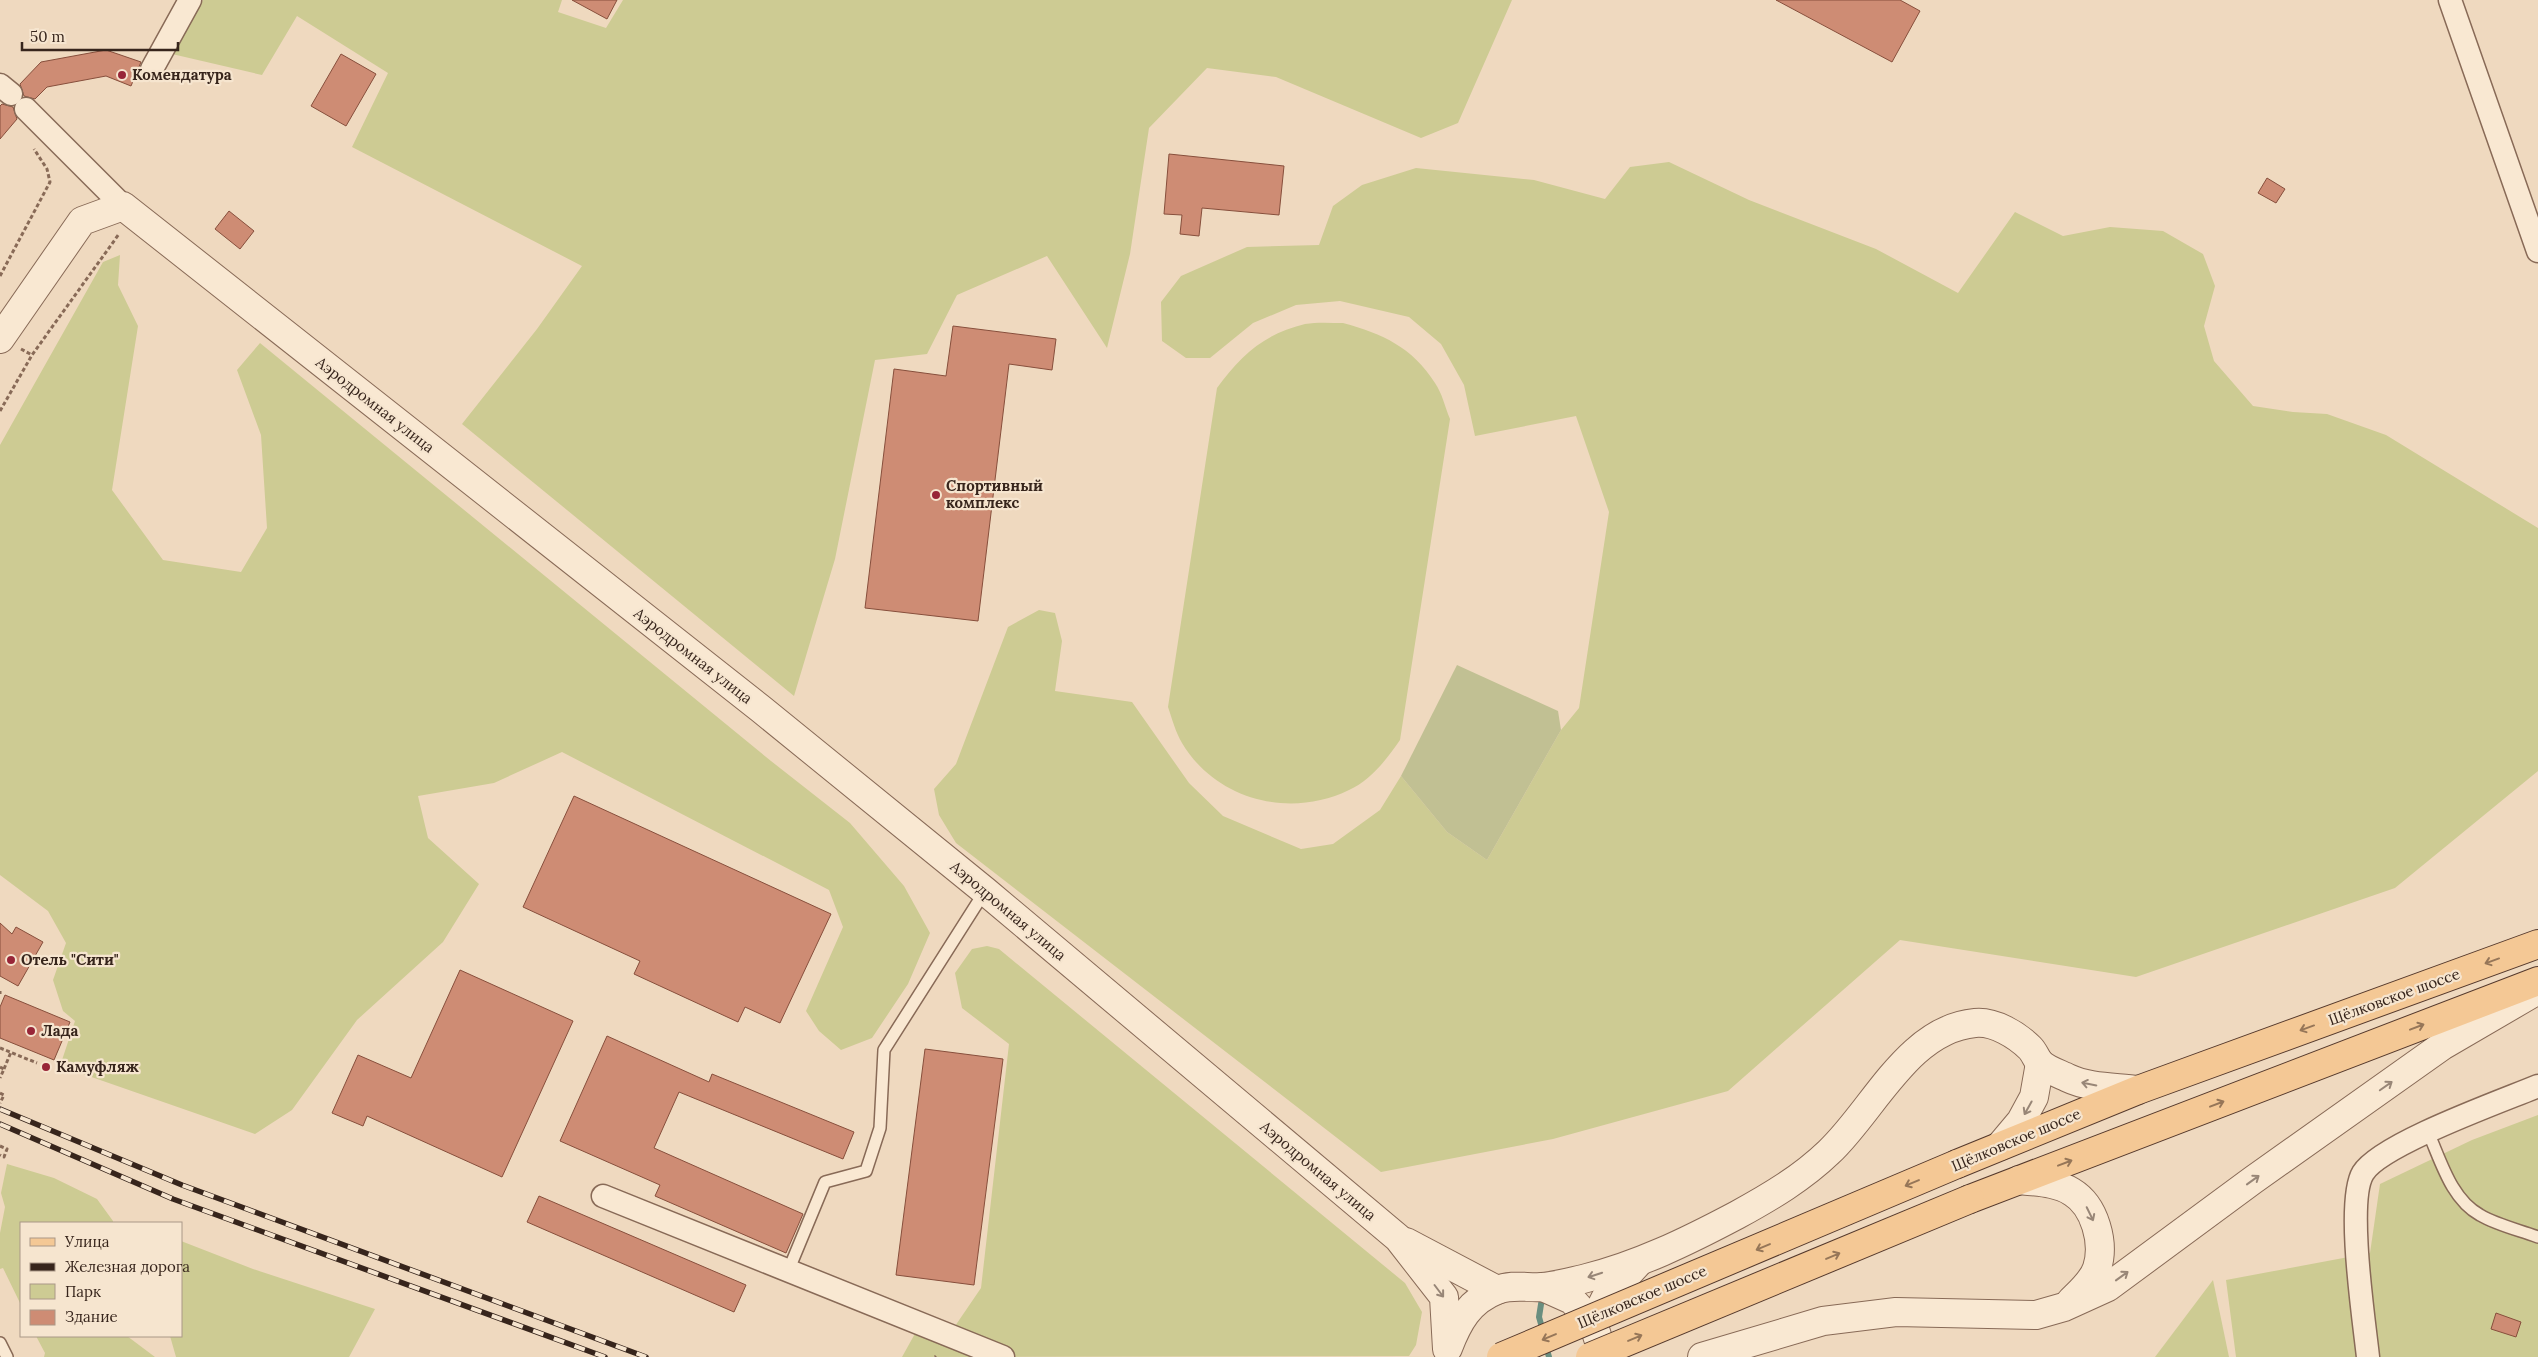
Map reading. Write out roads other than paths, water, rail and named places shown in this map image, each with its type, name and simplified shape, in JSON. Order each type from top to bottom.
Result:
[{"type":"main road","name":"Щёлковское шоссе","points":[[1501,1357],[1957,1164],[2138,1090],[2538,944]]},
{"type":"main road","points":[[1603,1356],[1970,1199],[2538,981]]},
{"type":"street","points":[[152,69],[190,0]]},
{"type":"street","points":[[2450,0],[2538,251]]},
{"type":"street","points":[[12,96],[128,210]]},
{"type":"street","points":[[0,339],[82,221],[128,210]]},
{"type":"street","name":"Аэродромная улица","points":[[128,210],[753,702],[985,891],[1398,1238]]},
{"type":"street","points":[[1702,1357],[1823,1321],[1896,1312],[2036,1315],[2064,1307],[2108,1287],[2253,1180],[2442,1046],[2538,990]]},
{"type":"street","points":[[1447,1353],[1459,1321],[1475,1303],[1497,1290],[1515,1286],[1543,1287],[1585,1278],[1641,1260],[1701,1234],[1764,1201],[1798,1178],[1830,1151],[1923,1044],[1950,1028],[1977,1023],[2006,1030],[2032,1050],[2040,1063],[2070,1079],[2090,1084],[2138,1090]]},
{"type":"street","points":[[2000,1146],[2021,1121],[2034,1097],[2040,1063]]},
{"type":"street","points":[[2368,1357],[2355,1221],[2357,1192],[2363,1173],[2379,1156],[2428,1132],[2538,1086]]},
{"type":"street","points":[[2019,1180],[2047,1183],[2072,1192],[2090,1210],[2099,1238],[2097,1268],[2083,1290],[2064,1307]]},
{"type":"street","points":[[603,1196],[789,1269],[1003,1357]]},
{"type":"street","points":[[1398,1238],[1497,1290]]},
{"type":"street","points":[[1398,1238],[1444,1297],[1447,1353]]},
{"type":"street","points":[[1594,1323],[1605,1299],[1641,1260]]},
{"type":"street","points":[[1543,1287],[1572,1300],[1594,1323],[1603,1356]]},
{"type":"lane","points":[[789,1269],[825,1182],[866,1171],[880,1128],[884,1050],[985,891]]},
{"type":"lane","points":[[2428,1132],[2455,1191],[2465,1204],[2481,1216],[2538,1237]]},
{"type":"lane","points":[[0,1343],[7,1357]]},
{"type":"waterway","points":[[1542,1298],[1539,1317],[1543,1331]]},
{"type":"waterway","points":[[1546,1346],[1549,1357]]},
{"type":"railway","points":[[0,1109],[182,1185],[646,1357]]},
{"type":"railway","points":[[0,1124],[173,1199],[605,1357]]},
{"type":"place","name":"Комендатура","points":[[122,75]]},
{"type":"place","name":"Спортивный комплекс","points":[[936,495]]},
{"type":"place","name":"Отель \"Сити\"","points":[[11,960]]},
{"type":"place","name":"Лада","points":[[31,1031]]},
{"type":"place","name":"Камуфляж","points":[[46,1067]]}]
